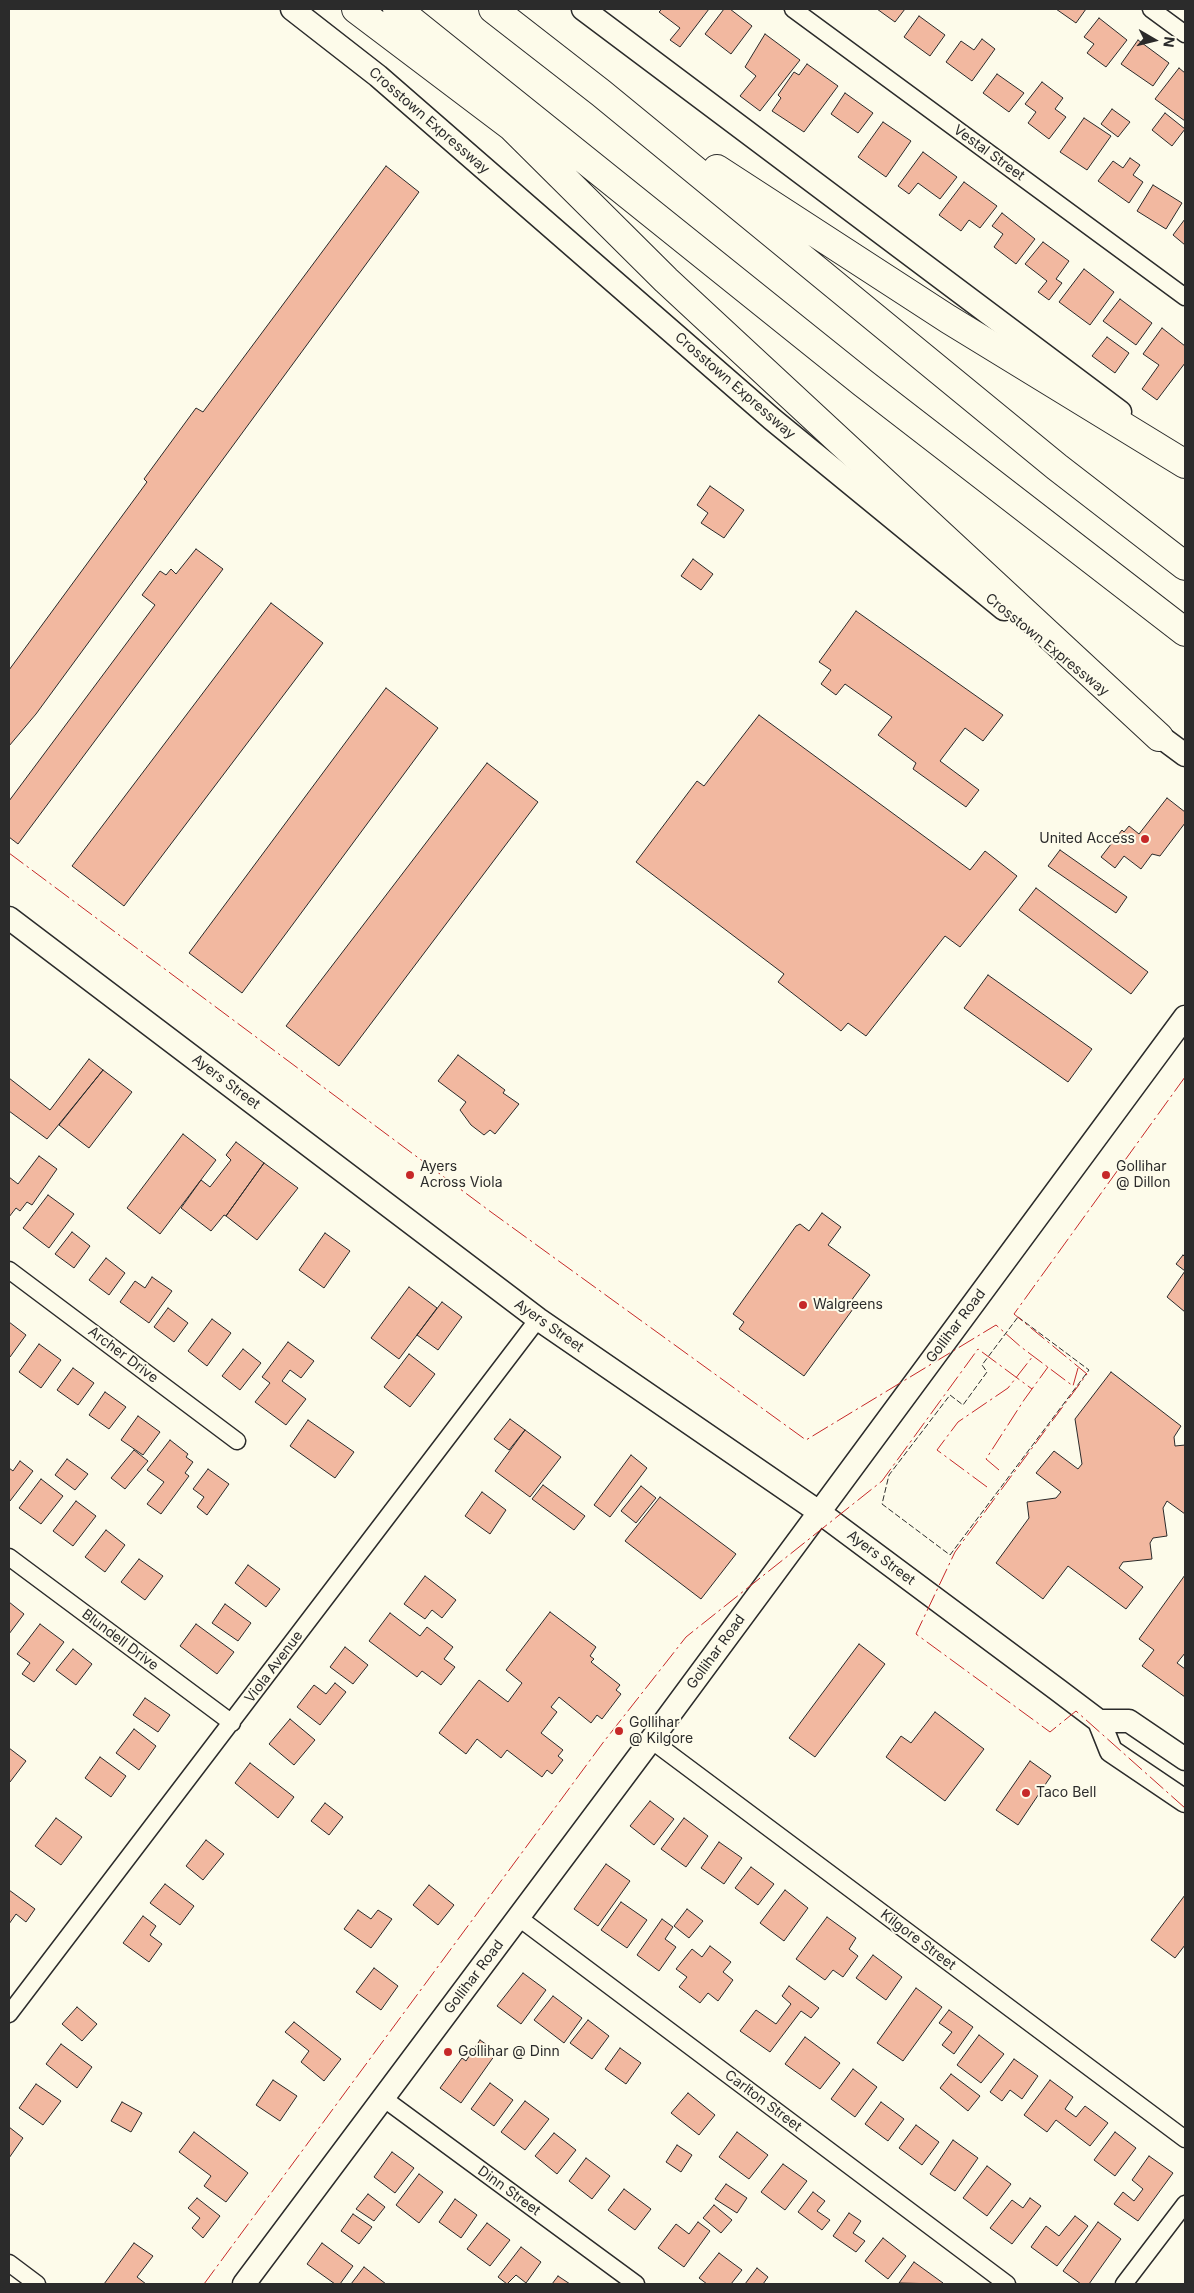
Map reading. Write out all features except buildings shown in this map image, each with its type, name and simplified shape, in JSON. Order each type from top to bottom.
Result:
[{"type":"highway","points":[[356,9],[511,126],[863,383]]},
{"type":"highway","points":[[397,9],[863,383],[1185,632]]},
{"type":"highway","points":[[493,9],[600,93],[1050,461],[1185,566]]},
{"type":"highway","points":[[600,93],[948,319],[1185,464]]},
{"type":"highway","points":[[511,126],[666,280],[1159,737]]},
{"type":"main road","name":"Crosstown Expressway","points":[[292,9],[378,76],[772,419],[1159,737],[1185,755]]},
{"type":"main road","points":[[583,9],[1185,460]]},
{"type":"main road","name":"Ayers Street","points":[[9,918],[538,1319],[818,1512],[1099,1722]]},
{"type":"main road","name":"Gollihar Road","points":[[250,2282],[383,2098],[519,1918],[1185,1017]]},
{"type":"main road","points":[[1179,1795],[1111,1751],[1099,1722],[1129,1721],[1185,1759]]},
{"type":"street","name":"Vestal Street","points":[[793,9],[1185,297]]},
{"type":"street","points":[[1152,9],[1185,34]]},
{"type":"street","name":"Archer Drive","points":[[9,1270],[237,1441]]},
{"type":"street","name":"Viola Avenue","points":[[9,2014],[538,1319]]},
{"type":"street","name":"Blundell Drive","points":[[9,1557],[232,1723]]},
{"type":"street","name":"Kilgore Street","points":[[651,1740],[1185,2139]]},
{"type":"street","name":"Carlton Street","points":[[519,1918],[1007,2284]]},
{"type":"street","name":"Dinn Street","points":[[383,2098],[636,2284]]},
{"type":"street","points":[[1124,2284],[1185,2204]]},
{"type":"street","points":[[9,2263],[36,2284]]},
{"type":"fence","points":[[1018,1317],[1089,1370],[950,1555],[882,1504],[889,1475],[950,1395],[963,1405],[987,1372],[982,1365],[1018,1317]]},
{"type":"power","points":[[9,853],[491,1212],[806,1440],[996,1325],[1021,1347],[1073,1386],[1078,1368]]},
{"type":"power","points":[[1185,1077],[1014,1314],[1087,1374],[955,1552],[916,1634],[1050,1732],[1076,1711],[1185,1808]]},
{"type":"power","points":[[204,2284],[602,1744],[686,1637],[882,1481],[978,1349],[1032,1389]]},
{"type":"power","points":[[987,1487],[937,1450],[958,1422],[1008,1388],[1033,1356]]},
{"type":"power","points":[[999,1470],[986,1459],[1048,1367]]},
{"type":"place","name":"United Access","points":[[1145,839]]},
{"type":"place","name":"Ayers Across Viola","points":[[410,1175]]},
{"type":"place","name":"Gollihar @ Dillon","points":[[1106,1175]]},
{"type":"place","name":"Walgreens","points":[[803,1305]]},
{"type":"place","name":"Gollihar @ Kilgore","points":[[619,1731]]},
{"type":"place","name":"Taco Bell","points":[[1026,1793]]},
{"type":"place","name":"Gollihar @ Dinn","points":[[448,2052]]}]
